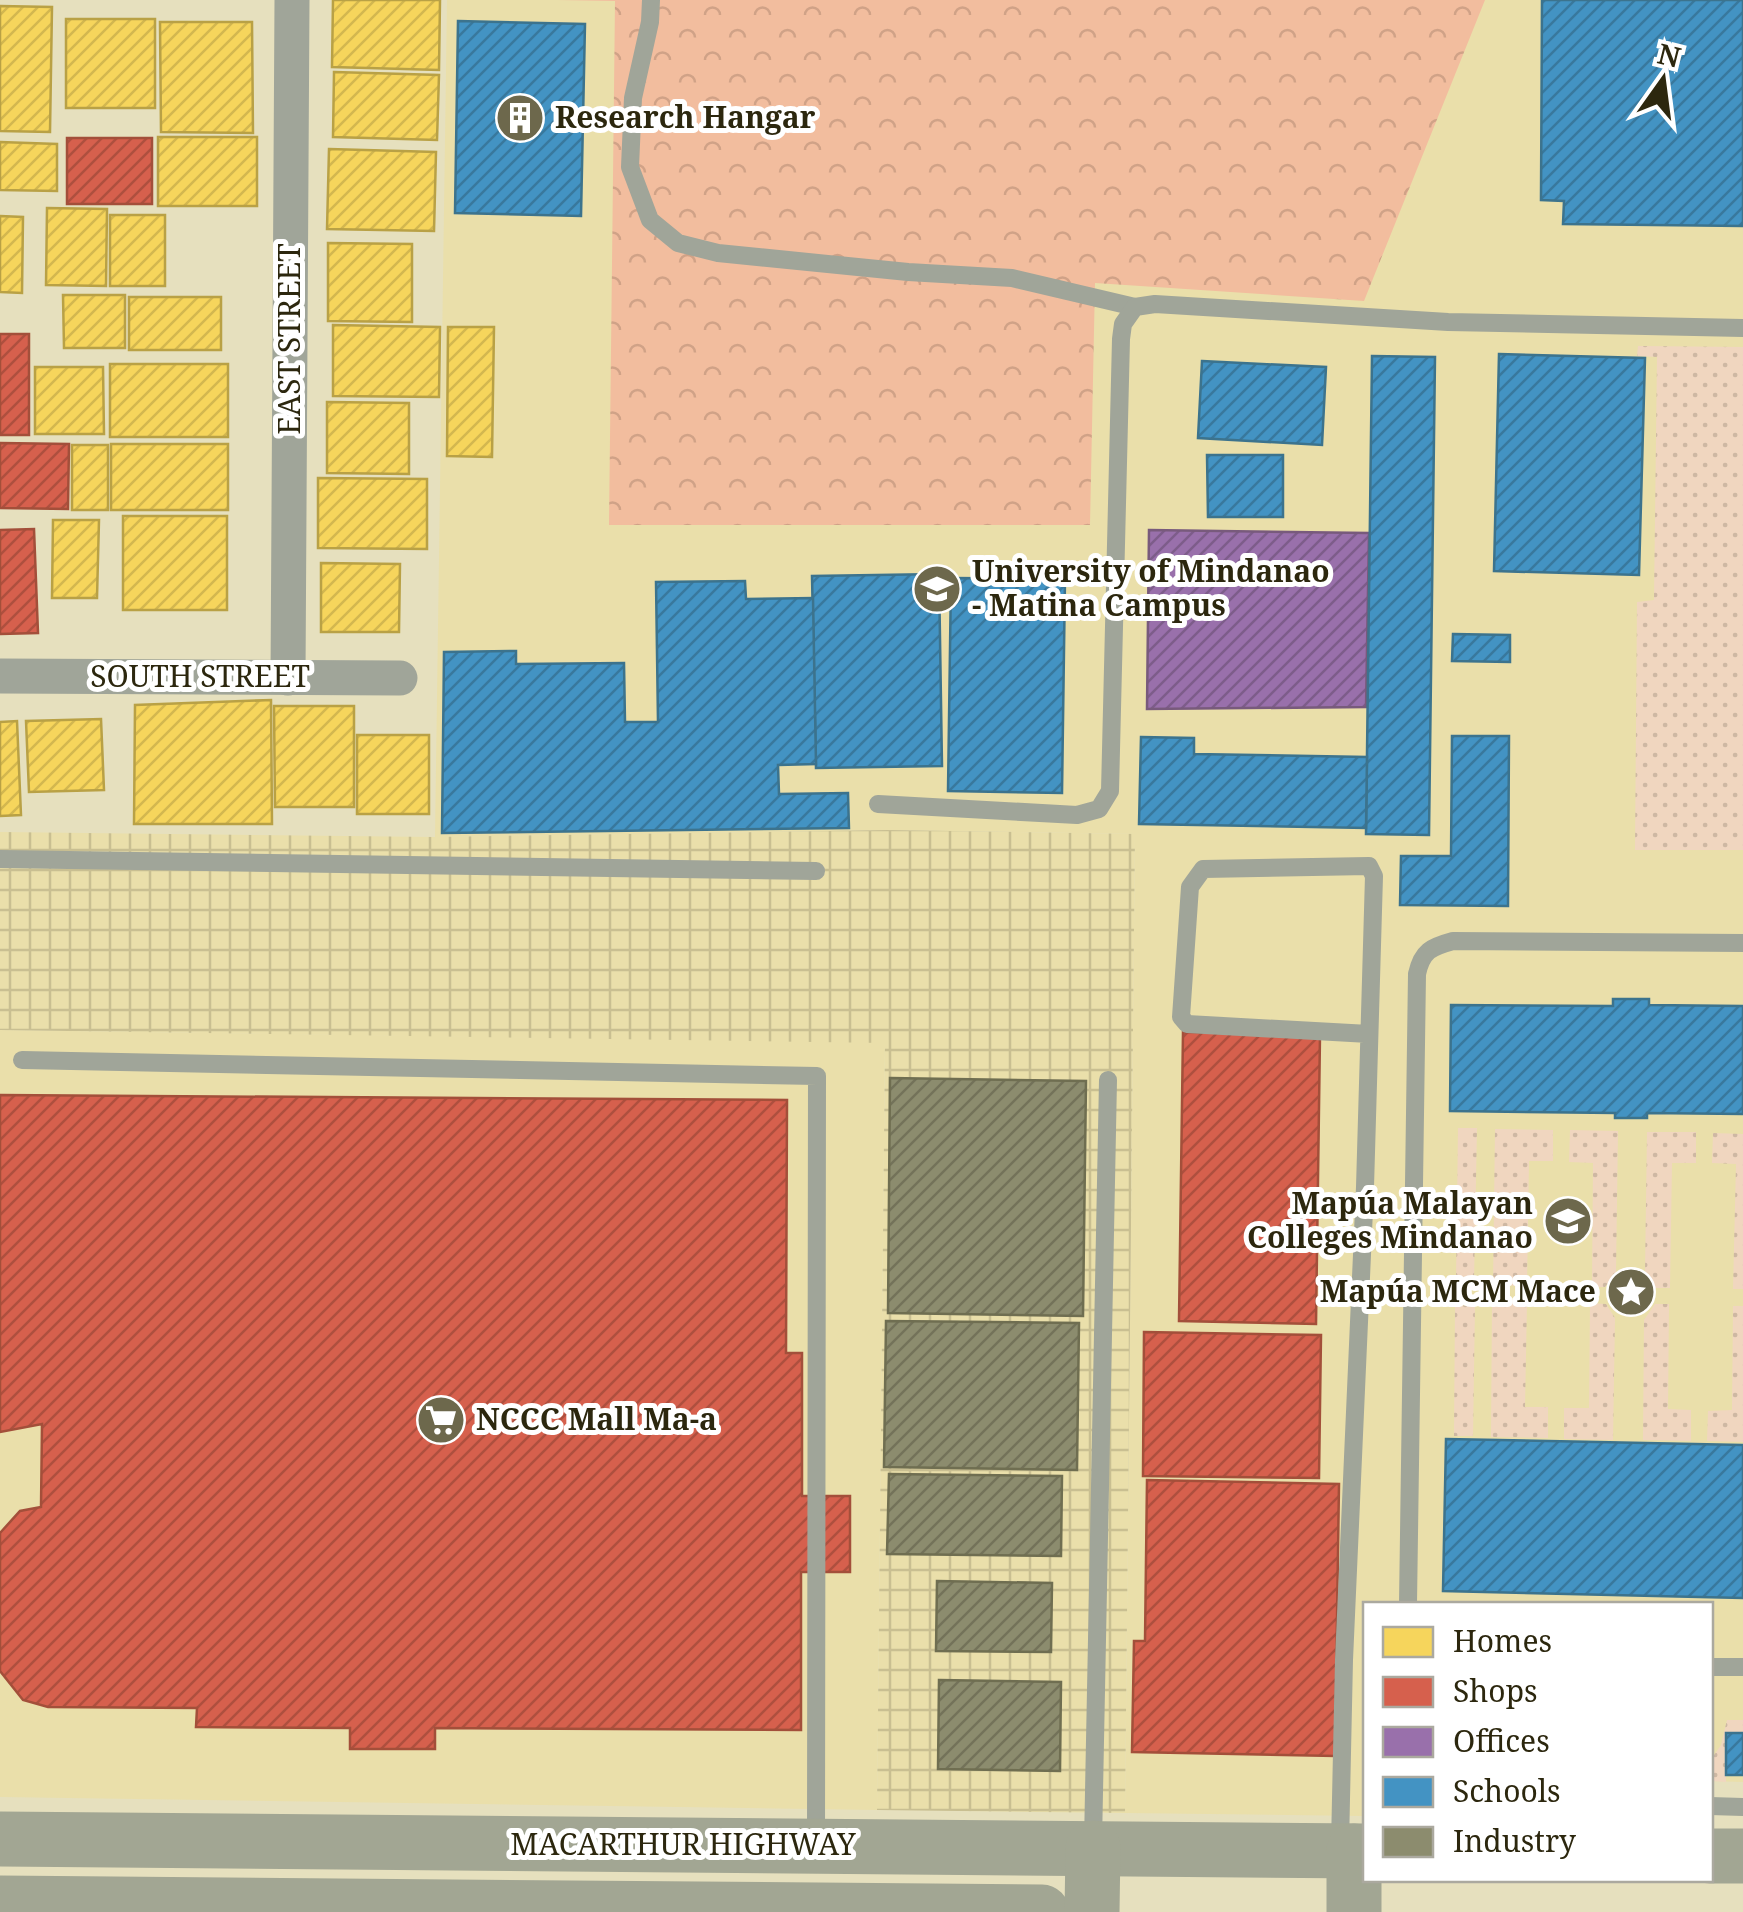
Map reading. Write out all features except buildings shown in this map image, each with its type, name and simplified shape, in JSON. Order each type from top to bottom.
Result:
[{"type":"main road","name":"MACARTHUR HIGHWAY","points":[[0,1839],[1353,1851]]},
{"type":"main road","points":[[1092,1912],[1093,1848]]},
{"type":"main road","points":[[1353,1851],[1354,1912]]},
{"type":"main road","points":[[1713,1856],[1743,1856]]},
{"type":"main road","name":"MACARTHUR HIGHWAY","points":[[0,1902],[84,1908],[1042,1912]]},
{"type":"street","name":"EAST STREET","points":[[288,678],[292,0]]},
{"type":"street","name":"SOUTH STREET","points":[[0,676],[400,678]]},
{"type":"lane","points":[[651,0],[633,98],[630,167],[650,220],[678,243],[718,253],[1012,278],[1135,307],[1155,304],[1448,322],[1743,328]]},
{"type":"lane","points":[[878,804],[1077,815],[1099,809],[1110,791],[1121,339],[1123,324],[1135,307]]},
{"type":"lane","points":[[0,860],[816,871]]},
{"type":"lane","points":[[1353,1851],[1344,1679],[1363,1226],[1374,876],[1369,866],[1203,869],[1190,886],[1181,1016],[1187,1024],[1369,1034]]},
{"type":"lane","points":[[1408,1602],[1417,994],[1421,958],[1436,945],[1452,940],[1743,943]]},
{"type":"lane","points":[[22,1060],[817,1076],[816,1846]]},
{"type":"lane","points":[[1093,1848],[1108,1080]]},
{"type":"lane","points":[[1713,1667],[1743,1668]]},
{"type":"lane","points":[[1713,1806],[1743,1806]]},
{"type":"lane","points":[[0,1822],[58,1822],[103,1840]]},
{"type":"shaded area","points":[[447,0],[1743,0],[1743,1782],[1713,1781],[1713,1602],[1363,1602],[1363,1816],[1125,1813],[1135,834],[887,830],[435,837]]},
{"type":"shaded area","points":[[1638,346],[1743,347],[1743,850],[1635,850],[1637,602],[1654,600],[1657,357],[1637,356]]},
{"type":"shaded area","points":[[887,830],[1135,834],[1125,1813],[877,1810],[885,1043],[0,1030],[0,832],[435,837]]},
{"type":"shaded area","name":"NCCC Mall Ma-a","points":[[0,1030],[885,1042],[877,1810],[0,1797]]},
{"type":"shaded area","points":[[1458,1128],[1477,1128],[1474,1282],[1456,1282]]},
{"type":"shaded area","points":[[1495,1129],[1553,1130],[1553,1161],[1529,1161],[1527,1286],[1493,1285]]},
{"type":"shaded area","points":[[1570,1130],[1618,1131],[1616,1272],[1605,1287],[1592,1287],[1593,1163],[1569,1162]]},
{"type":"shaded area","points":[[1647,1132],[1696,1132],[1696,1163],[1672,1163],[1670,1288],[1654,1288],[1645,1273]]},
{"type":"shaded area","points":[[1713,1133],[1743,1134],[1743,1289],[1733,1289],[1736,1164],[1712,1163]]},
{"type":"shaded area","points":[[1492,1302],[1527,1302],[1525,1407],[1548,1407],[1548,1438],[1491,1437]]},
{"type":"shaded area","points":[[1590,1303],[1606,1304],[1615,1318],[1613,1440],[1564,1439],[1564,1408],[1589,1408]]},
{"type":"shaded area","points":[[1655,1304],[1669,1304],[1668,1409],[1691,1410],[1691,1441],[1643,1440],[1644,1320]]},
{"type":"shaded area","points":[[1455,1305],[1475,1306],[1473,1436],[1454,1436]]},
{"type":"shaded area","points":[[1733,1306],[1743,1306],[1743,1442],[1707,1441],[1708,1411],[1732,1410]]},
{"type":"shaded area","points":[[1727,1720],[1743,1720],[1743,1733],[1726,1734],[1726,1782],[1713,1781],[1713,1757],[1721,1745]]},
{"type":"green space","points":[[557,0],[1485,0],[1364,301],[1095,283],[1090,525],[609,525],[615,1]]},
{"type":"place","name":"Research Hangar","points":[[520,118]]},
{"type":"place","name":"University of Mindanao - Matina Campus","points":[[937,589]]},
{"type":"place","name":"Mapúa Malayan Colleges Mindanao","points":[[1568,1221]]},
{"type":"place","name":"Mapúa MCM Mace","points":[[1631,1292]]},
{"type":"place","name":"NCCC Mall Ma-a","points":[[441,1420]]}]
